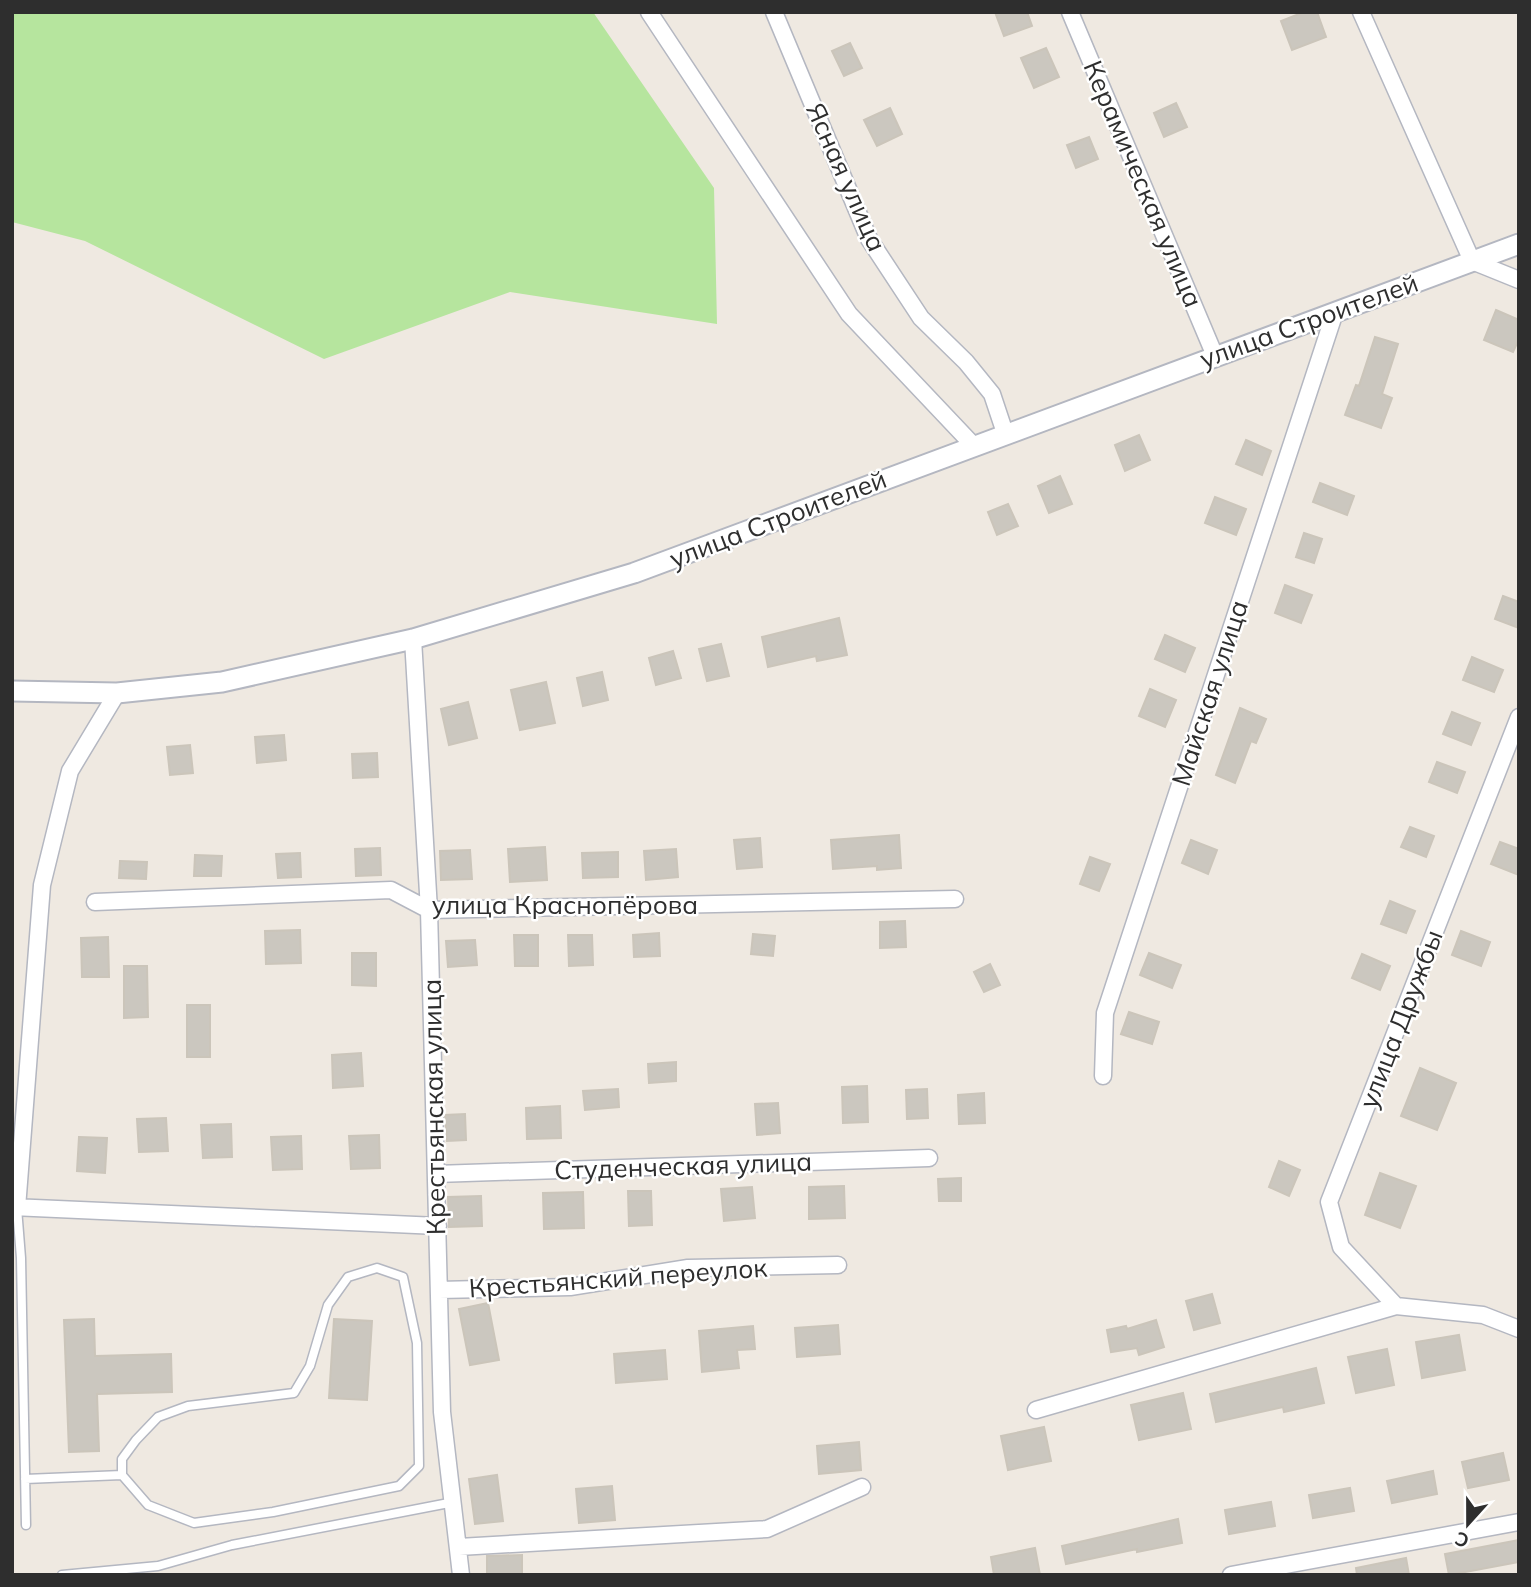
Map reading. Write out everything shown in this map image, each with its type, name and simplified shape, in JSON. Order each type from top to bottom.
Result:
[{"type":"street","points":[[649,12],[849,314],[973,445]]},
{"type":"street","name":"Ясная улица","points":[[774,12],[869,239],[921,318],[966,362],[992,394],[1005,433]]},
{"type":"street","name":"Керамическая улица","points":[[1070,12],[1215,356]]},
{"type":"street","points":[[1361,12],[1472,261],[1519,280]]},
{"type":"street","name":"улица Строителей","points":[[12,691],[117,693],[222,682],[413,639],[634,573],[1519,244]]},
{"type":"street","name":"Майская улица","points":[[1103,1076],[1105,1013],[1335,312]]},
{"type":"street","name":"Крестьянская улица","points":[[413,639],[429,910],[442,1412],[461,1575]]},
{"type":"street","points":[[117,693],[70,771],[42,885],[15,1207],[438,1226]]},
{"type":"street","name":"улица Дружбы","points":[[1396,1306],[1340,1247],[1329,1202],[1519,717]]},
{"type":"street","name":"улица Краснопёрова","points":[[95,902],[391,890],[429,910],[955,899]]},
{"type":"street","name":"Студенческая улица","points":[[436,1174],[929,1158]]},
{"type":"street","name":"Крестьянский переулок","points":[[439,1290],[570,1287],[688,1268],[838,1265]]},
{"type":"street","points":[[1036,1410],[1396,1306],[1483,1315],[1519,1329]]},
{"type":"street","points":[[459,1546],[767,1529],[862,1488]]},
{"type":"street","points":[[1231,1575],[1519,1522]]},
{"type":"lane","points":[[15,1207],[21,1258],[26,1525]]},
{"type":"lane","points":[[377,1268],[403,1277],[417,1343],[419,1466],[399,1486],[273,1512],[194,1523],[148,1505],[122,1475],[122,1459],[158,1417],[188,1406],[294,1393],[310,1366],[328,1306],[348,1277],[377,1268]]},
{"type":"lane","points":[[25,1479],[122,1475]]},
{"type":"lane","points":[[62,1575],[158,1570],[232,1545],[454,1502]]},
{"type":"green space","points":[[12,12],[593,12],[714,188],[717,324],[510,292],[324,359],[85,241],[12,222]]},
{"type":"building","points":[[995,12],[1027,12],[1032,26],[1004,36]]},
{"type":"building","points":[[1304,12],[1317,12],[1326,37],[1292,50],[1281,21]]},
{"type":"building","points":[[850,43],[862,68],[844,76],[832,51]]},
{"type":"building","points":[[1046,48],[1059,77],[1034,88],[1021,58]]},
{"type":"building","points":[[1176,103],[1187,127],[1164,137],[1154,113]]},
{"type":"building","points":[[890,108],[902,134],[877,146],[864,120]]},
{"type":"building","points":[[1089,137],[1098,159],[1076,168],[1067,145]]},
{"type":"building","points":[[1496,310],[1519,320],[1519,339],[1513,352],[1484,340]]},
{"type":"building","points":[[1375,337],[1398,344],[1382,394],[1392,398],[1381,428],[1345,415],[1356,385],[1359,386]]},
{"type":"building","points":[[1139,435],[1150,460],[1125,471],[1115,445]]},
{"type":"building","points":[[1246,440],[1271,451],[1262,475],[1236,464]]},
{"type":"building","points":[[1060,476],[1072,504],[1049,513],[1038,486]]},
{"type":"building","points":[[1320,483],[1354,496],[1347,515],[1313,502]]},
{"type":"building","points":[[1215,497],[1246,509],[1236,535],[1205,523]]},
{"type":"building","points":[[1008,504],[1018,526],[997,535],[988,512]]},
{"type":"building","points":[[1304,533],[1322,539],[1314,563],[1296,557]]},
{"type":"building","points":[[1285,585],[1312,595],[1301,623],[1275,613]]},
{"type":"building","points":[[1503,596],[1519,602],[1519,628],[1495,619]]},
{"type":"building","points":[[839,618],[847,655],[817,661],[816,656],[768,667],[762,637]]},
{"type":"building","points":[[1165,635],[1195,648],[1185,672],[1155,659]]},
{"type":"building","points":[[721,644],[729,676],[707,681],[699,649]]},
{"type":"building","points":[[673,651],[681,678],[656,685],[649,658]]},
{"type":"building","points":[[1472,657],[1503,670],[1494,692],[1463,680]]},
{"type":"building","points":[[602,672],[608,700],[583,706],[577,678]]},
{"type":"building","points":[[546,682],[555,723],[520,730],[511,690]]},
{"type":"building","points":[[1150,689],[1176,700],[1165,727],[1139,716]]},
{"type":"building","points":[[468,702],[477,738],[449,745],[441,709]]},
{"type":"building","points":[[1240,708],[1266,719],[1256,743],[1251,741],[1235,783],[1216,775]]},
{"type":"building","points":[[1452,712],[1480,723],[1471,745],[1443,734]]},
{"type":"building","points":[[284,735],[286,760],[257,763],[255,737]]},
{"type":"building","points":[[190,745],[193,773],[170,775],[167,747]]},
{"type":"building","points":[[377,753],[378,777],[353,778],[352,754]]},
{"type":"building","points":[[1437,762],[1465,772],[1457,793],[1429,782]]},
{"type":"building","points":[[1410,827],[1434,836],[1426,857],[1401,847]]},
{"type":"building","points":[[899,835],[901,868],[877,870],[877,866],[833,869],[831,840]]},
{"type":"building","points":[[760,838],[762,867],[737,869],[734,840]]},
{"type":"building","points":[[1191,840],[1217,850],[1208,874],[1182,863]]},
{"type":"building","points":[[1500,842],[1519,849],[1519,875],[1491,864]]},
{"type":"building","points":[[545,847],[547,880],[510,882],[508,849]]},
{"type":"building","points":[[380,848],[381,875],[356,876],[355,849]]},
{"type":"building","points":[[676,849],[678,877],[646,880],[644,851]]},
{"type":"building","points":[[470,850],[472,879],[441,880],[440,851]]},
{"type":"building","points":[[618,852],[618,877],[583,878],[582,853]]},
{"type":"building","points":[[300,853],[301,877],[278,878],[276,854]]},
{"type":"building","points":[[195,855],[222,856],[221,876],[194,876]]},
{"type":"building","points":[[1090,857],[1110,864],[1099,891],[1080,884]]},
{"type":"building","points":[[120,861],[147,862],[146,879],[119,878]]},
{"type":"building","points":[[1390,901],[1415,911],[1406,933],[1381,924]]},
{"type":"building","points":[[905,921],[906,947],[880,948],[880,922]]},
{"type":"building","points":[[300,930],[301,963],[266,964],[265,931]]},
{"type":"building","points":[[1461,931],[1490,942],[1481,966],[1452,955]]},
{"type":"building","points":[[659,933],[660,956],[634,957],[633,935]]},
{"type":"building","points":[[753,934],[775,936],[773,956],[751,954]]},
{"type":"building","points":[[514,935],[538,935],[538,966],[515,966]]},
{"type":"building","points":[[568,935],[592,935],[593,965],[569,966]]},
{"type":"building","points":[[108,937],[109,977],[82,977],[81,938]]},
{"type":"building","points":[[475,940],[477,965],[448,967],[446,941]]},
{"type":"building","points":[[352,953],[376,953],[376,986],[352,985]]},
{"type":"building","points":[[1149,953],[1181,965],[1172,988],[1140,975]]},
{"type":"building","points":[[1362,954],[1390,966],[1380,990],[1352,978]]},
{"type":"building","points":[[990,964],[1000,985],[984,992],[974,972]]},
{"type":"building","points":[[124,966],[147,966],[148,1017],[124,1018]]},
{"type":"building","points":[[187,1005],[210,1005],[210,1057],[187,1057]]},
{"type":"building","points":[[1129,1012],[1159,1022],[1152,1044],[1121,1034]]},
{"type":"building","points":[[361,1053],[363,1086],[333,1088],[332,1055]]},
{"type":"building","points":[[676,1062],[676,1081],[649,1083],[648,1064]]},
{"type":"building","points":[[1420,1068],[1456,1083],[1437,1130],[1401,1116]]},
{"type":"building","points":[[867,1086],[868,1122],[843,1123],[842,1087]]},
{"type":"building","points":[[618,1089],[619,1107],[585,1110],[583,1091]]},
{"type":"building","points":[[927,1089],[928,1118],[907,1119],[906,1090]]},
{"type":"building","points":[[984,1093],[985,1123],[959,1124],[958,1095]]},
{"type":"building","points":[[778,1103],[780,1133],[757,1135],[755,1104]]},
{"type":"building","points":[[560,1106],[561,1138],[527,1139],[526,1108]]},
{"type":"building","points":[[465,1114],[466,1140],[447,1141],[445,1115]]},
{"type":"building","points":[[166,1118],[168,1151],[139,1152],[137,1119]]},
{"type":"building","points":[[231,1124],[232,1157],[203,1158],[201,1125]]},
{"type":"building","points":[[379,1135],[380,1168],[351,1169],[349,1136]]},
{"type":"building","points":[[301,1136],[302,1169],[273,1170],[271,1137]]},
{"type":"building","points":[[79,1137],[107,1138],[105,1173],[77,1171]]},
{"type":"building","points":[[1279,1161],[1300,1170],[1289,1196],[1269,1187]]},
{"type":"building","points":[[1380,1173],[1416,1186],[1400,1228],[1365,1215]]},
{"type":"building","points":[[961,1178],[961,1201],[939,1201],[938,1179]]},
{"type":"building","points":[[844,1186],[845,1218],[809,1219],[809,1187]]},
{"type":"building","points":[[752,1187],[755,1218],[724,1221],[721,1189]]},
{"type":"building","points":[[628,1191],[651,1191],[652,1225],[629,1226]]},
{"type":"building","points":[[583,1192],[584,1228],[544,1229],[543,1193]]},
{"type":"building","points":[[481,1196],[482,1226],[449,1227],[448,1197]]},
{"type":"building","points":[[1212,1294],[1220,1323],[1194,1330],[1186,1301]]},
{"type":"building","points":[[488,1303],[499,1360],[470,1365],[459,1309]]},
{"type":"building","points":[[94,1319],[95,1356],[171,1354],[172,1392],[97,1394],[99,1451],[69,1452],[64,1320]]},
{"type":"building","points":[[334,1319],[372,1321],[367,1400],[329,1398]]},
{"type":"building","points":[[1156,1320],[1164,1347],[1139,1355],[1137,1348],[1111,1352],[1107,1330],[1126,1326],[1127,1329]]},
{"type":"building","points":[[838,1325],[840,1354],[797,1357],[795,1328]]},
{"type":"building","points":[[753,1326],[755,1349],[737,1350],[739,1368],[702,1372],[699,1331]]},
{"type":"building","points":[[1459,1335],[1465,1370],[1422,1378],[1416,1342]]},
{"type":"building","points":[[1387,1349],[1394,1385],[1356,1393],[1348,1357]]},
{"type":"building","points":[[665,1350],[667,1379],[616,1383],[614,1354]]},
{"type":"building","points":[[1316,1368],[1324,1403],[1284,1412],[1283,1407],[1216,1422],[1210,1394]]},
{"type":"building","points":[[1183,1393],[1191,1429],[1139,1440],[1131,1405]]},
{"type":"building","points":[[1044,1427],[1051,1461],[1008,1470],[1001,1436]]},
{"type":"building","points":[[859,1442],[861,1470],[819,1474],[817,1446]]},
{"type":"building","points":[[1503,1453],[1509,1480],[1468,1488],[1462,1462]]},
{"type":"building","points":[[1433,1471],[1437,1494],[1392,1503],[1387,1481]]},
{"type":"building","points":[[497,1475],[503,1521],[475,1524],[469,1479]]},
{"type":"building","points":[[612,1486],[615,1520],[579,1523],[576,1489]]},
{"type":"building","points":[[1350,1488],[1354,1511],[1313,1518],[1309,1495]]},
{"type":"building","points":[[1271,1502],[1275,1526],[1229,1534],[1225,1510]]},
{"type":"building","points":[[1178,1519],[1182,1543],[1137,1552],[1137,1549],[1066,1564],[1062,1546]]},
{"type":"building","points":[[1519,1540],[1519,1562],[1449,1575],[1445,1554]]},
{"type":"building","points":[[1035,1548],[1040,1575],[994,1575],[991,1557]]},
{"type":"building","points":[[522,1555],[522,1575],[487,1575],[487,1556]]},
{"type":"building","points":[[1406,1558],[1409,1575],[1357,1575],[1356,1568]]}]
